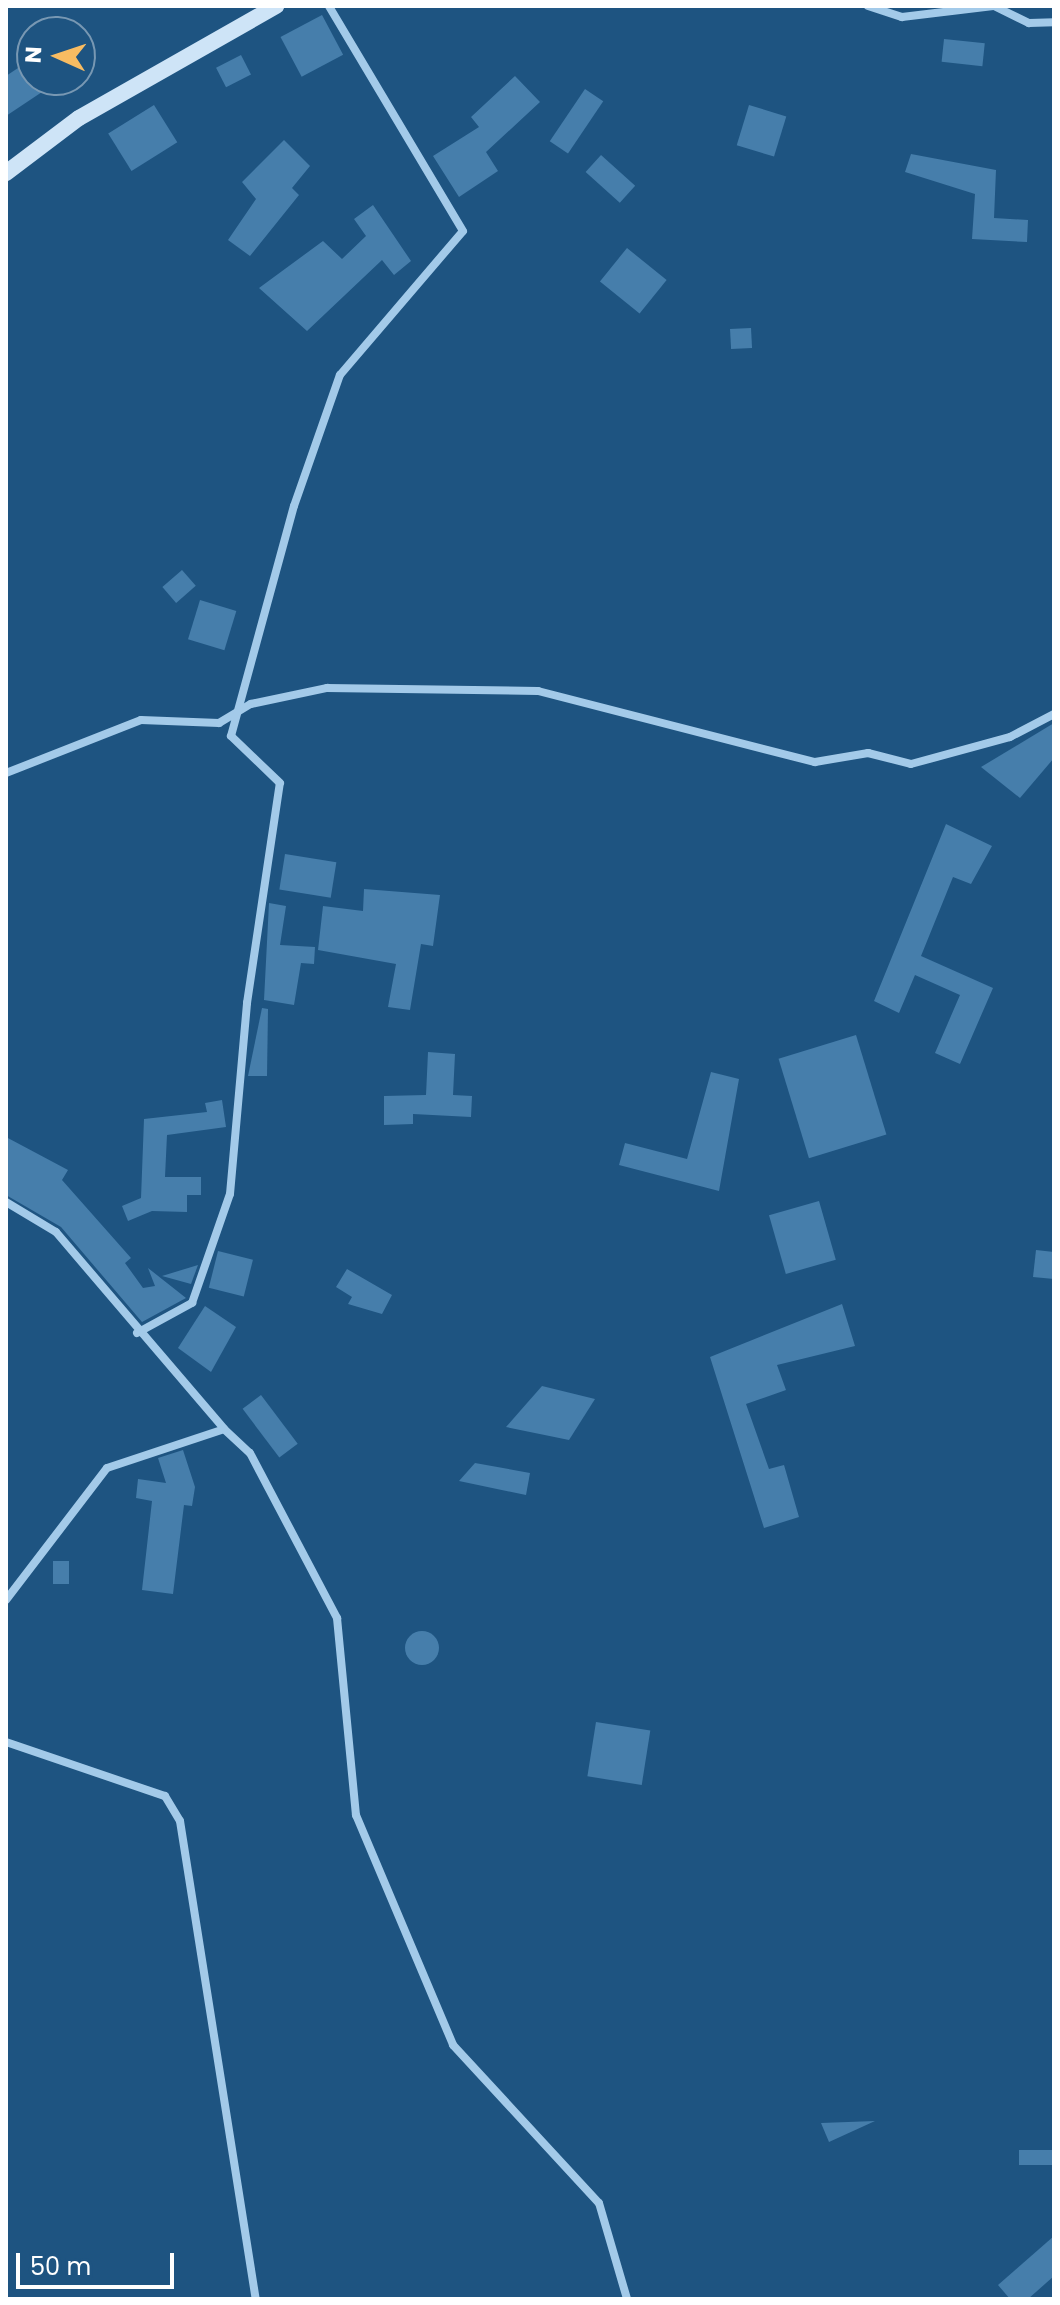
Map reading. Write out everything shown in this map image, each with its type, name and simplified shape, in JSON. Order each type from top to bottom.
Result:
[{"type":"main road","points":[[6,173],[79,118],[276,6]]},
{"type":"street","points":[[137,1333],[192,1303],[230,1194],[247,1003],[280,783],[231,736],[237,712],[340,375],[463,231],[329,6]]},
{"type":"street","points":[[868,6],[902,17],[994,6],[1029,23],[1054,22]]},
{"type":"street","points":[[6,773],[141,720],[219,723],[237,712],[327,688],[538,691],[749,750],[815,762],[868,753],[911,764],[1010,737],[1054,714]]},
{"type":"street","points":[[6,1202],[56,1232],[137,1333],[224,1429],[250,1453],[337,1618],[356,1815],[453,2045],[599,2203],[627,2299]]},
{"type":"street","points":[[6,1600],[107,1468],[224,1429]]},
{"type":"street","points":[[6,1742],[165,1796],[180,1821],[256,2299]]},
{"type":"building","points":[[322,15],[343,55],[302,77],[281,37]]},
{"type":"building","points":[[944,39],[985,43],[982,66],[942,62]]},
{"type":"building","points":[[241,55],[251,75],[226,87],[216,68]]},
{"type":"building","points":[[16,69],[16,96],[36,96],[6,116],[6,76]]},
{"type":"building","points":[[515,76],[540,102],[486,152],[498,171],[459,197],[433,156],[479,127],[471,117]]},
{"type":"building","points":[[585,89],[603,101],[568,154],[550,141]]},
{"type":"building","points":[[154,105],[177,142],[132,171],[108,134]]},
{"type":"building","points":[[749,105],[786,116],[774,157],[737,145]]},
{"type":"building","points":[[284,140],[310,166],[292,188],[299,195],[250,256],[228,240],[256,199],[242,182]]},
{"type":"building","points":[[911,154],[996,170],[994,218],[1028,220],[1027,242],[972,239],[975,194],[905,172]]},
{"type":"building","points":[[601,155],[635,186],[620,203],[586,172]]},
{"type":"building","points":[[373,205],[411,261],[394,275],[382,260],[307,331],[259,288],[323,241],[342,259],[366,236],[354,219]]},
{"type":"building","points":[[627,248],[667,280],[640,314],[600,281]]},
{"type":"building","points":[[751,328],[752,348],[731,349],[730,329]]},
{"type":"building","points":[[182,570],[196,586],[176,603],[162,587]]},
{"type":"building","points":[[200,600],[236,611],[224,650],[188,639]]},
{"type":"building","points":[[1054,723],[1054,758],[1020,798],[981,767]]},
{"type":"building","points":[[946,824],[992,846],[971,884],[953,877],[921,956],[993,988],[960,1064],[935,1053],[960,995],[915,975],[899,1013],[874,1001]]},
{"type":"building","points":[[285,854],[336,862],[331,898],[279,890]]},
{"type":"building","points":[[364,889],[440,895],[433,946],[421,944],[410,1010],[388,1007],[396,964],[318,950],[323,906],[363,911]]},
{"type":"building","points":[[269,903],[286,906],[280,945],[315,947],[314,964],[301,963],[294,1005],[264,1000]]},
{"type":"building","points":[[262,1008],[268,1009],[267,1076],[248,1076]]},
{"type":"building","points":[[856,1035],[886,1134],[809,1158],[779,1059]]},
{"type":"building","points":[[428,1052],[455,1054],[453,1095],[472,1096],[471,1117],[413,1114],[413,1124],[384,1125],[384,1096],[426,1095]]},
{"type":"building","points":[[711,1072],[739,1079],[719,1191],[619,1165],[625,1143],[687,1159]]},
{"type":"building","points":[[222,1100],[226,1127],[167,1135],[165,1177],[201,1177],[201,1195],[187,1195],[187,1212],[152,1211],[128,1221],[122,1206],[141,1198],[144,1119],[207,1112],[205,1103]]},
{"type":"building","points":[[6,1137],[68,1170],[62,1180],[131,1258],[125,1263],[143,1288],[155,1286],[148,1268],[186,1298],[142,1322],[61,1227],[6,1195]]},
{"type":"building","points":[[819,1201],[836,1260],[786,1274],[769,1215]]},
{"type":"building","points":[[1036,1250],[1054,1252],[1054,1279],[1033,1277]]},
{"type":"building","points":[[218,1251],[253,1260],[244,1297],[209,1288]]},
{"type":"building","points":[[198,1265],[191,1284],[162,1276]]},
{"type":"building","points":[[347,1269],[392,1295],[382,1314],[348,1304],[352,1297],[336,1287]]},
{"type":"building","points":[[842,1304],[855,1346],[777,1365],[786,1390],[746,1404],[769,1469],[784,1465],[799,1517],[764,1528],[710,1357]]},
{"type":"building","points":[[205,1306],[236,1327],[211,1372],[178,1348]]},
{"type":"building","points":[[542,1386],[595,1399],[569,1440],[506,1427]]},
{"type":"building","points":[[261,1395],[298,1444],[279,1458],[243,1409]]},
{"type":"building","points":[[183,1450],[195,1487],[192,1506],[184,1505],[173,1594],[142,1590],[152,1501],[136,1498],[138,1479],[166,1483],[158,1458]]},
{"type":"building","points":[[475,1463],[530,1473],[526,1495],[459,1481]]},
{"type":"building","points":[[53,1561],[69,1561],[69,1584],[53,1584]]},
{"type":"building","points":[[422,1631],[434,1636],[439,1648],[434,1660],[422,1665],[410,1660],[405,1648],[410,1636]]},
{"type":"building","points":[[596,1722],[650,1731],[642,1785],[587,1776]]},
{"type":"building","points":[[875,2121],[829,2142],[821,2123]]},
{"type":"building","points":[[1019,2150],[1054,2150],[1054,2165],[1019,2165]]},
{"type":"building","points":[[1054,2236],[1054,2276],[1028,2299],[1010,2299],[998,2285]]}]
